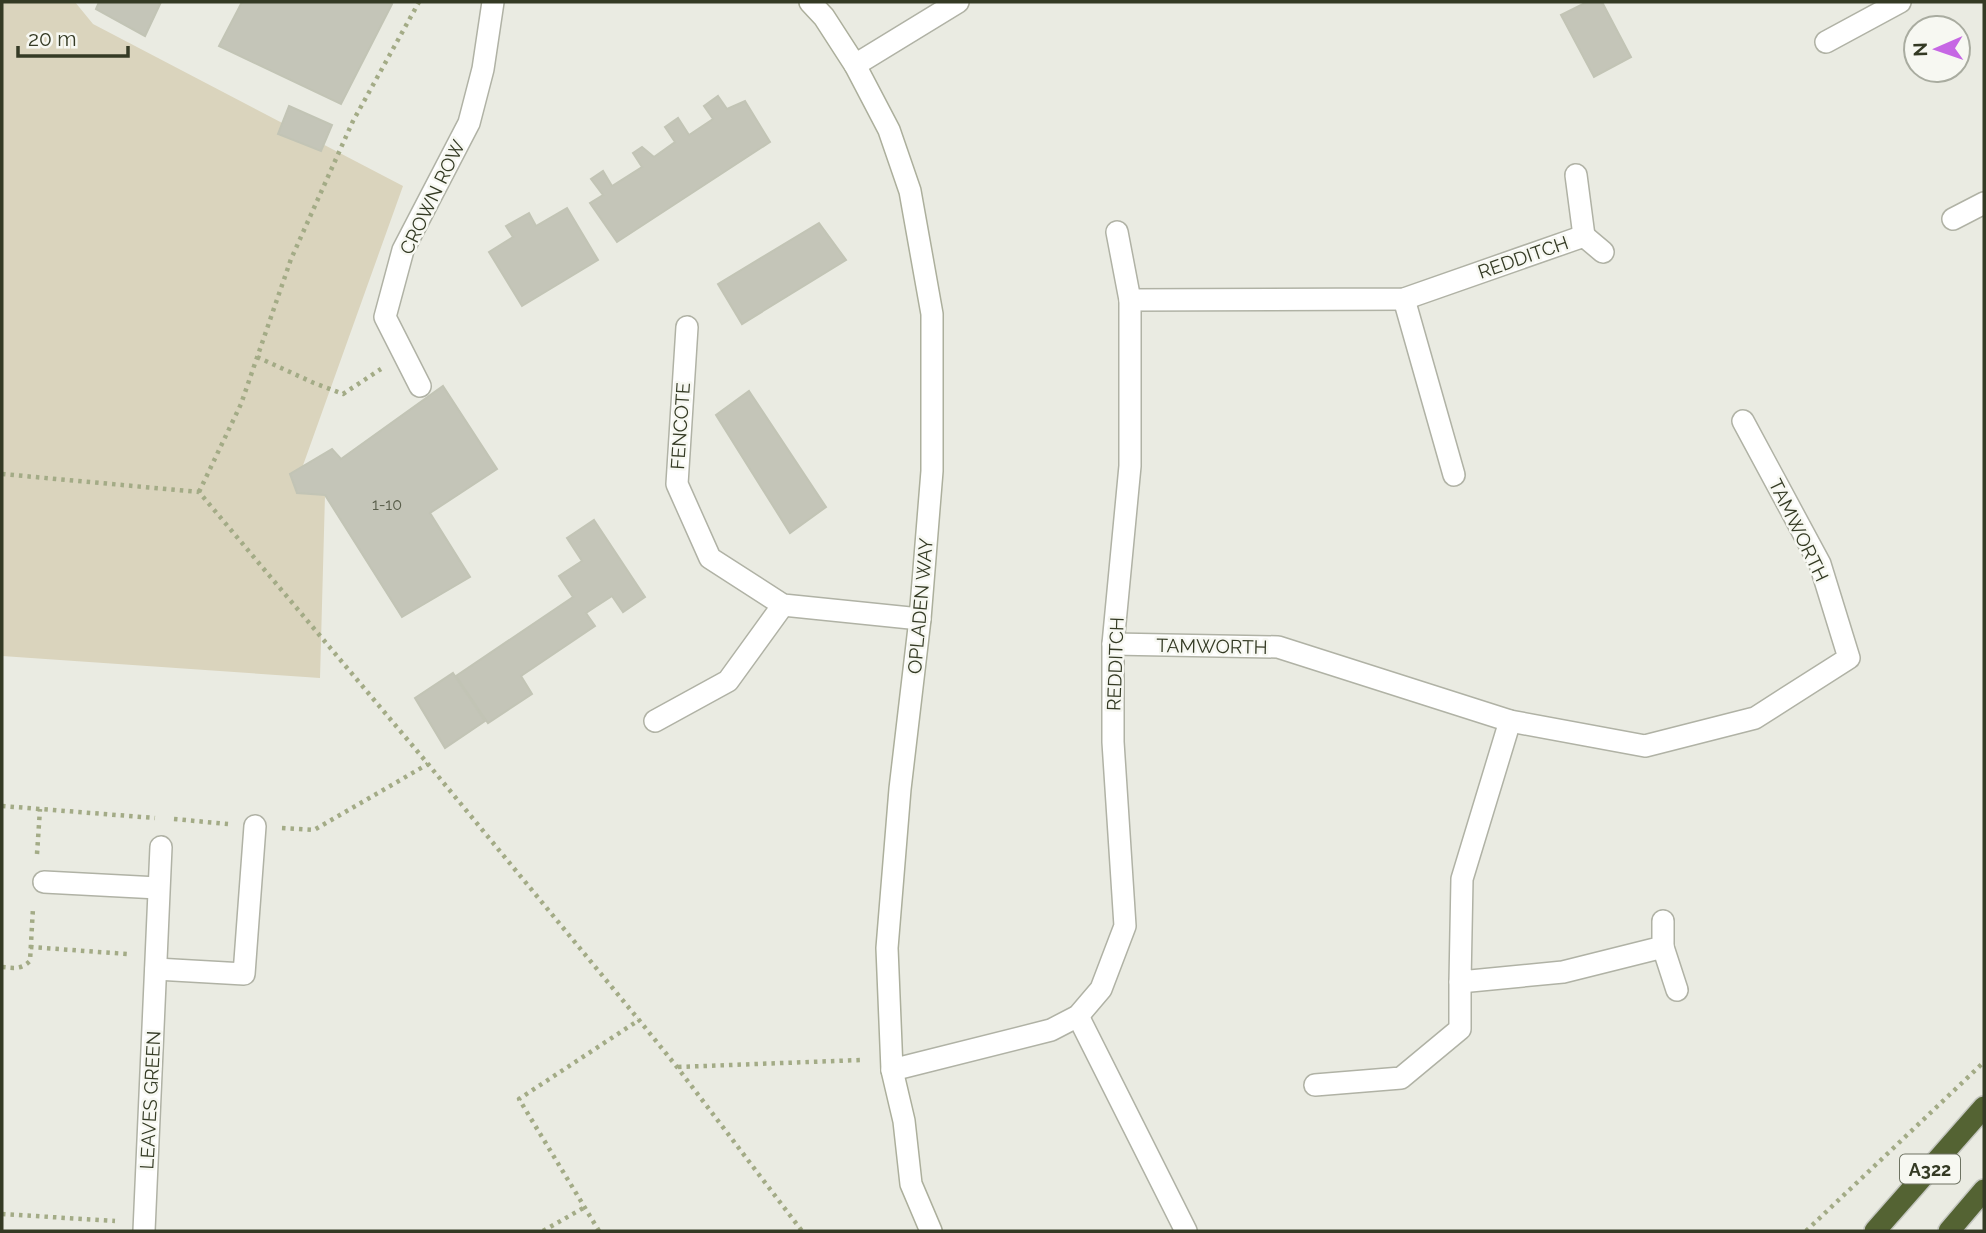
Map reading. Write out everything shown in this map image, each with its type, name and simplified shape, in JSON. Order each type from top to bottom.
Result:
[{"type":"highway","name":"A322","points":[[1875,1231],[1984,1107]]},
{"type":"highway","name":"A322","points":[[1949,1231],[1984,1190]]},
{"type":"street","name":"CROWN ROW","points":[[420,386],[385,317],[403,250],[469,123],[483,69],[493,2]]},
{"type":"street","name":"OPLADEN WAY","points":[[810,2],[824,17],[855,65],[889,130],[910,191],[932,314],[932,471],[887,948],[892,1070],[904,1121],[911,1184],[930,1231]]},
{"type":"street","points":[[855,65],[958,2]]},
{"type":"street","points":[[1826,42],[1900,2]]},
{"type":"street","name":"REDDITCH","points":[[1576,175],[1584,236],[1603,252]]},
{"type":"street","points":[[1953,219],[1984,203]]},
{"type":"street","name":"REDDITCH","points":[[892,1070],[1051,1030],[1078,1016],[1101,989],[1125,926],[1113,741],[1113,644],[1130,466],[1130,300],[1117,232]]},
{"type":"street","name":"REDDITCH","points":[[1130,300],[1404,299],[1584,236]]},
{"type":"street","points":[[1404,299],[1454,475]]},
{"type":"street","name":"FENCOTE","points":[[687,327],[677,484],[710,558],[783,605],[920,619]]},
{"type":"street","name":"TAMWORTH","points":[[1113,644],[1278,647],[1510,722],[1645,746],[1755,718],[1849,658],[1820,564],[1743,421]]},
{"type":"street","points":[[655,721],[728,681],[783,605]]},
{"type":"street","points":[[1315,1084],[1401,1078],[1460,1029],[1462,879],[1510,722]]},
{"type":"street","points":[[156,962],[244,974],[255,826]]},
{"type":"street","name":"LEAVES GREEN","points":[[144,1227],[161,846]]},
{"type":"street","points":[[44,882],[159,888]]},
{"type":"street","points":[[1662,922],[1663,947],[1677,990]]},
{"type":"street","points":[[1460,982],[1563,972],[1663,947]]},
{"type":"street","points":[[1078,1016],[1186,1231]]},
{"type":"path","points":[[199,492],[241,404],[291,259],[353,121],[419,2]]},
{"type":"path","points":[[257,357],[343,394],[404,355]]},
{"type":"path","points":[[2,474],[199,492],[639,1020],[802,1231]]},
{"type":"path","points":[[2,806],[314,830],[428,764]]},
{"type":"path","points":[[30,947],[156,962]]},
{"type":"path","points":[[600,1231],[519,1099],[639,1020]]},
{"type":"path","points":[[677,1068],[861,1060]]},
{"type":"path","points":[[1806,1231],[1984,1062]]},
{"type":"path","points":[[542,1231],[585,1207]]},
{"type":"path","points":[[2,1214],[144,1227]]},
{"type":"shaded area","points":[[2,2],[75,2],[93,24],[403,186],[301,471],[325,495],[320,678],[2,656]]},
{"type":"building","points":[[99,2],[161,2],[145,36],[96,9]]},
{"type":"building","points":[[242,2],[392,4],[341,104],[219,46]]},
{"type":"building","points":[[1587,2],[1602,2],[1631,57],[1594,77],[1561,15]]},
{"type":"building","points":[[718,96],[727,109],[745,101],[770,142],[617,242],[590,203],[603,195],[591,179],[603,171],[612,186],[642,167],[633,153],[642,147],[654,157],[675,142],[665,127],[678,118],[689,135],[713,119],[704,106]]},
{"type":"building","points":[[289,106],[332,125],[321,151],[278,134]]},
{"type":"building","points":[[567,208],[598,260],[522,306],[489,252],[513,237],[506,226],[529,213],[536,226]]},
{"type":"building","points":[[819,223],[846,260],[742,324],[718,284]]},
{"type":"building","points":[[443,386],[497,469],[430,513],[470,577],[402,617],[325,495],[297,493],[290,474],[332,449],[341,459]]},
{"type":"building","points":[[749,391],[826,507],[790,533],[716,415]]},
{"type":"building","points":[[594,520],[645,597],[623,612],[612,596],[586,613],[595,626],[521,676],[532,694],[488,723],[456,676],[573,597],[559,576],[582,561],[567,538]]},
{"type":"building","points":[[453,673],[485,721],[445,748],[415,698]]}]
